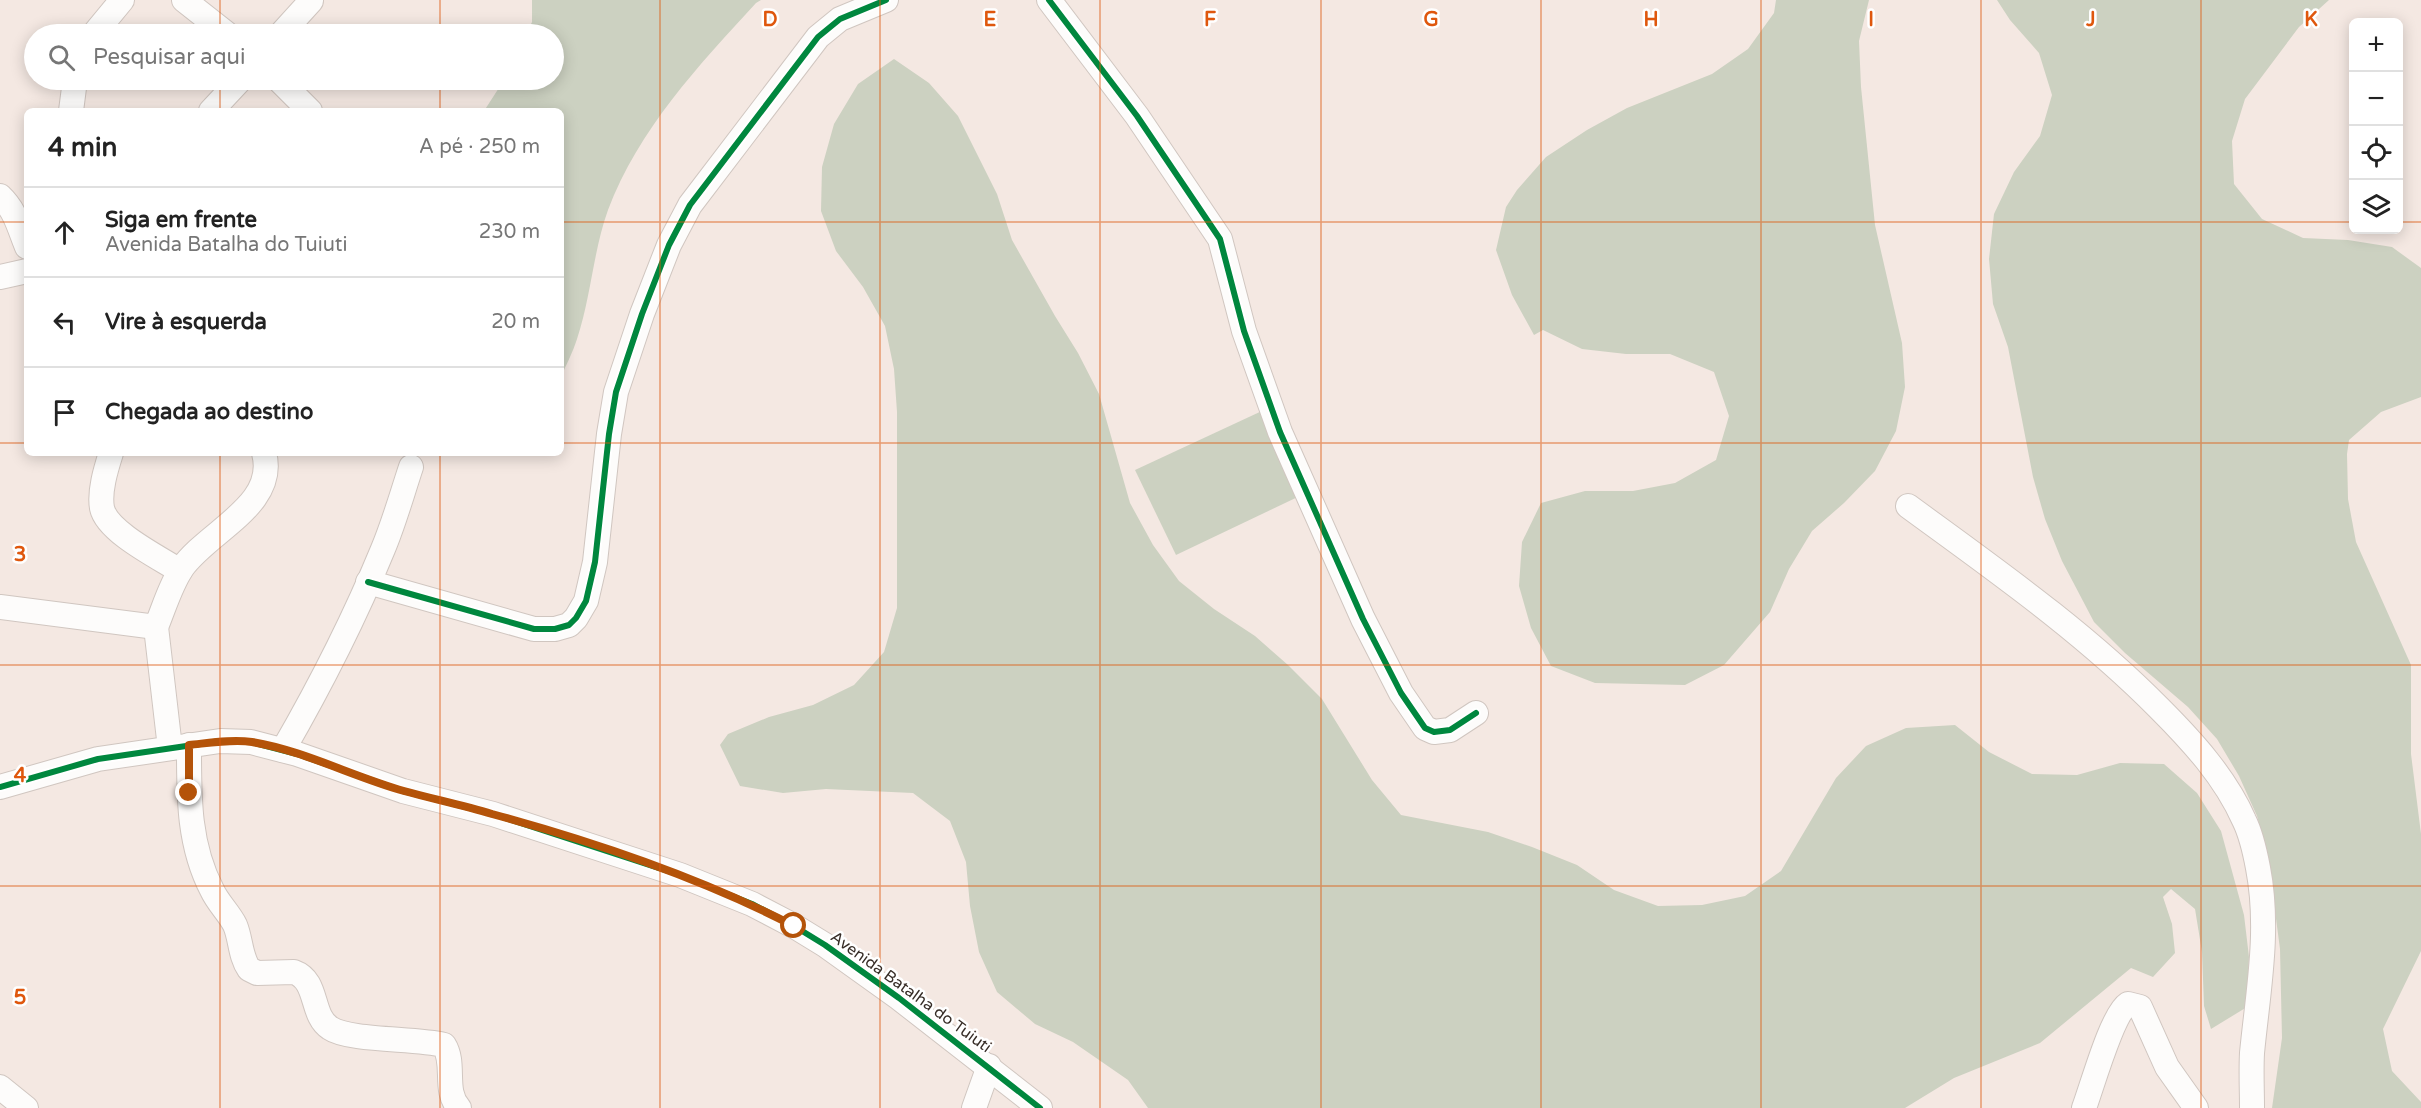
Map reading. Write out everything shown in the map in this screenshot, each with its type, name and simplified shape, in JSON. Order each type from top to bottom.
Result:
[{"type":"street","points":[[102,24],[122,0]]},
{"type":"street","points":[[184,0],[214,24]]},
{"type":"street","points":[[368,582],[534,629],[555,629],[569,625],[576,618],[586,601],[595,561],[616,392],[642,314],[669,245],[690,205],[818,37],[840,19],[886,0]]},
{"type":"street","points":[[1049,0],[1137,116],[1220,239],[1244,331],[1280,432],[1363,619],[1401,693],[1425,728],[1434,732],[1450,730],[1476,712]]},
{"type":"street","points":[[290,24],[311,1]]},
{"type":"street","points":[[71,108],[74,90]]},
{"type":"street","points":[[214,108],[231,90]]},
{"type":"street","points":[[289,90],[307,108]]},
{"type":"street","points":[[0,196],[8,203],[24,238]]},
{"type":"street","points":[[0,277],[24,272]]},
{"type":"street","points":[[110,456],[102,497],[105,517],[115,529],[180,571]]},
{"type":"street","points":[[264,456],[266,473],[262,489],[254,501],[197,550],[180,571],[156,627],[180,747],[190,821],[196,847],[212,892],[233,922],[240,938],[249,969],[257,973],[294,972],[300,975],[313,994],[320,1016],[329,1028],[343,1034],[424,1040],[444,1045],[449,1053],[451,1092],[459,1108]]},
{"type":"street","points":[[283,750],[318,688],[368,582],[383,548],[411,467]]},
{"type":"street","points":[[1908,506],[2032,597],[2123,672],[2189,738],[2223,782],[2245,821],[2258,867],[2262,903],[2264,939],[2252,1056],[2252,1108]]},
{"type":"street","points":[[0,607],[156,627]]},
{"type":"street","name":"Avenida Batalha do Tuiuti","points":[[0,787],[98,759],[220,741],[251,742],[283,750],[403,790],[584,842],[680,875],[752,904],[825,945],[989,1066],[1040,1108]]},
{"type":"street","points":[[2084,1108],[2110,1033],[2123,1007],[2128,1004],[2140,1007],[2167,1067],[2196,1108]]},
{"type":"street","points":[[974,1108],[989,1066]]},
{"type":"street","points":[[0,1087],[26,1108]]},
{"type":"green space","points":[[532,0],[761,0],[713,50],[672,100],[636,153],[621,181],[603,226],[586,307],[577,339],[564,370],[564,108],[486,108],[498,90],[564,90],[564,24],[531,24]]},
{"type":"green space","points":[[1776,0],[1869,0],[1859,41],[1861,87],[1875,225],[1902,343],[1905,387],[1896,431],[1875,471],[1812,531],[1789,569],[1770,612],[1724,665],[1685,685],[1595,683],[1551,666],[1531,628],[1519,586],[1522,542],[1541,503],[1585,491],[1633,491],[1675,483],[1716,460],[1729,416],[1714,372],[1670,354],[1626,354],[1582,349],[1543,330],[1534,335],[1512,295],[1496,250],[1506,207],[1517,190],[1546,157],[1587,130],[1627,108],[1712,74],[1748,49],[1774,13]]},
{"type":"green space","points":[[1997,0],[2329,0],[2299,27],[2245,99],[2232,141],[2234,184],[2262,219],[2303,238],[2348,240],[2392,247],[2421,268],[2421,397],[2381,412],[2349,440],[2347,454],[2348,499],[2356,542],[2411,665],[2411,754],[2421,834],[2421,951],[2383,1029],[2392,1071],[2421,1102],[2421,1108],[2272,1108],[2282,1038],[2280,949],[2268,858],[2257,816],[2239,776],[2217,739],[2188,707],[2125,653],[2094,622],[2062,561],[2045,519],[2033,477],[2008,347],[1993,304],[1989,259],[1994,214],[2014,172],[2040,136],[2052,95],[2039,53],[2010,20]]},
{"type":"green space","points":[[894,59],[929,83],[958,116],[997,194],[1012,240],[1078,353],[1099,394],[1130,503],[1153,545],[1179,581],[1214,609],[1255,636],[1322,699],[1372,780],[1401,815],[1488,832],[1532,847],[1577,865],[1614,890],[1658,906],[1702,905],[1745,896],[1781,871],[1836,778],[1866,746],[1906,728],[1955,725],[1989,752],[2032,774],[2077,775],[2120,763],[2164,764],[2197,793],[2221,831],[2244,915],[2249,957],[2247,1007],[2211,1029],[2204,1006],[2202,952],[2195,909],[2171,889],[2163,897],[2172,924],[2175,953],[2153,977],[2131,968],[2040,1043],[1954,1078],[1905,1108],[1148,1108],[1128,1080],[1073,1042],[1035,1024],[997,992],[979,952],[970,906],[966,862],[950,821],[913,793],[826,789],[783,793],[740,786],[720,745],[728,734],[769,717],[813,705],[854,685],[884,652],[897,608],[897,412],[894,369],[885,326],[863,287],[836,251],[821,211],[822,167],[834,124],[858,84]]},
{"type":"green space","points":[[1264,410],[1304,494],[1176,555],[1135,470]]},
{"type":"cycle path","points":[[368,582],[534,629],[555,629],[569,625],[576,618],[586,601],[595,562],[616,392],[642,314],[669,245],[690,205],[818,37],[840,19],[886,0]]},
{"type":"cycle path","points":[[1049,0],[1137,116],[1220,239],[1244,331],[1280,432],[1363,619],[1401,693],[1425,728],[1434,732],[1450,730],[1476,713]]},
{"type":"cycle path","points":[[0,787],[98,759],[220,741],[251,742],[297,754],[403,791],[493,814],[680,875],[752,904],[794,926],[825,945],[899,998],[1040,1108]]},
{"type":"route","points":[[189,793],[189,745],[220,741],[251,742],[297,754],[403,790],[584,842],[698,882],[752,904],[794,926]]}]
